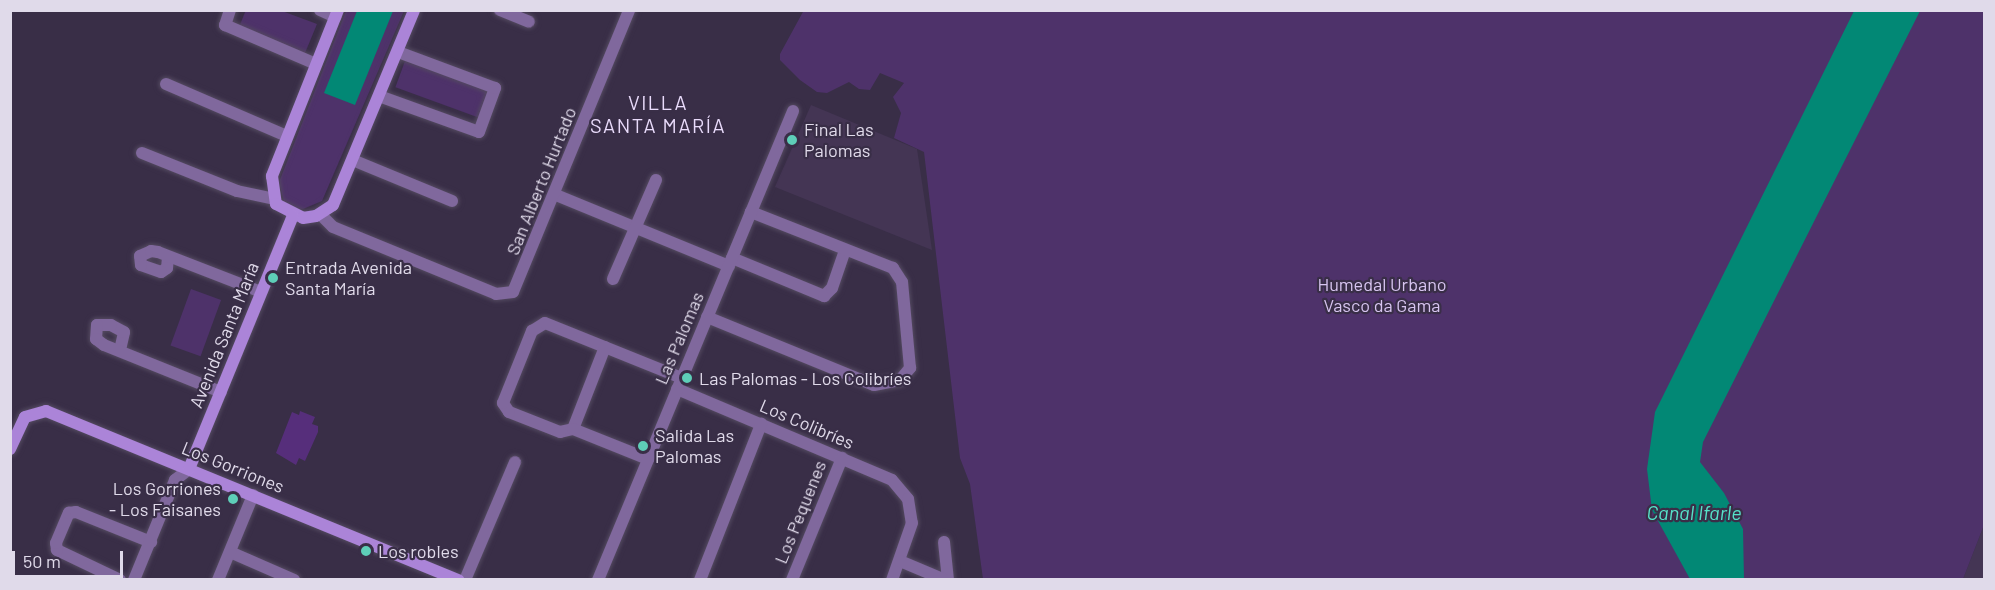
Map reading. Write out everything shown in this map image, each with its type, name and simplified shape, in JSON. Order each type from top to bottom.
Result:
[{"type":"street","points":[[230,10],[225,25],[316,64]]},
{"type":"street","points":[[320,10],[337,14],[272,176],[274,199],[281,210],[303,218],[320,214],[333,205],[355,161],[414,10]]},
{"type":"street","points":[[500,10],[529,22]]},
{"type":"street","name":"San Alberto Hurtado","points":[[320,214],[333,227],[496,294],[509,295],[516,288],[556,195],[629,10]]},
{"type":"street","points":[[379,96],[479,132],[495,88],[398,52]]},
{"type":"street","points":[[166,84],[287,136]]},
{"type":"street","name":"Las Palomas","points":[[598,579],[793,111]]},
{"type":"street","points":[[142,153],[237,191],[274,199]]},
{"type":"street","points":[[355,161],[452,201]]},
{"type":"street","points":[[613,279],[656,180]]},
{"type":"street","points":[[556,195],[636,228],[824,296],[832,288],[845,251]]},
{"type":"street","points":[[707,317],[874,385],[900,380],[910,368],[902,282],[893,268],[751,212]]},
{"type":"street","name":"Avenida Santa María","points":[[189,469],[292,214]]},
{"type":"street","points":[[168,257],[261,292]]},
{"type":"street","name":"Los Colibríes","points":[[573,429],[560,432],[509,412],[503,403],[532,331],[545,323],[605,347],[761,424],[892,480],[911,506],[911,532],[900,561]]},
{"type":"street","points":[[605,347],[573,429],[648,459]]},
{"type":"street","points":[[120,350],[220,392]]},
{"type":"street","name":"Los Gorriones","points":[[10,449],[25,417],[46,411],[459,579]]},
{"type":"street","points":[[700,579],[761,424]]},
{"type":"street","name":"Los Pequenes","points":[[792,579],[842,458]]},
{"type":"street","points":[[465,579],[515,462]]},
{"type":"street","points":[[134,579],[175,480],[189,469]]},
{"type":"street","points":[[218,579],[253,495]]},
{"type":"street","points":[[120,579],[57,550],[56,543],[69,513],[76,512],[151,542]]},
{"type":"street","points":[[892,579],[900,561],[947,579],[944,542]]},
{"type":"street","points":[[230,552],[294,579]]},
{"type":"shaded area","points":[[811,105],[917,149],[932,250],[775,187]]},
{"type":"shaded area","points":[[1984,525],[1984,579],[1963,579]]},
{"type":"green space","points":[[246,10],[282,11],[317,24],[305,53],[239,27]]},
{"type":"green space","name":"Humedal Urbano Vasco da Gama","points":[[804,10],[1984,11],[1984,525],[1963,579],[983,579],[970,484],[960,458],[924,152],[894,138],[901,113],[893,97],[904,83],[880,73],[870,90],[859,89],[849,82],[827,93],[817,92],[800,80],[780,60],[780,54]]},
{"type":"green space","points":[[346,11],[404,11],[322,201],[303,209],[293,208],[284,202],[279,182]]},
{"type":"green space","points":[[405,61],[489,91],[479,118],[395,87]]},
{"type":"green space","points":[[191,289],[221,300],[201,356],[170,345]]},
{"type":"water","points":[[357,11],[393,11],[355,105],[324,93]]},
{"type":"water","name":"Canal Ifarle","points":[[1854,11],[1920,11],[1703,442],[1700,462],[1724,493],[1743,529],[1744,579],[1690,579],[1652,510],[1647,469],[1655,412]]},
{"type":"building","points":[[300,411],[315,417],[312,424],[318,426],[318,432],[305,461],[299,458],[296,465],[276,453],[292,412],[299,415]]},
{"type":"place","name":"Final Las Palomas","points":[[792,140]]},
{"type":"place","name":"Entrada Avenida Santa María","points":[[273,278]]},
{"type":"place","name":"Las Palomas - Los Colibríes","points":[[687,378]]},
{"type":"place","name":"Salida Las Palomas","points":[[643,446]]},
{"type":"place","name":"Los Gorriones - Los Faisanes","points":[[233,499]]},
{"type":"place","name":"Los robles","points":[[366,551]]},
{"type":"district","name":"VILLA SANTA MARÍA","points":[[658,114]]}]
